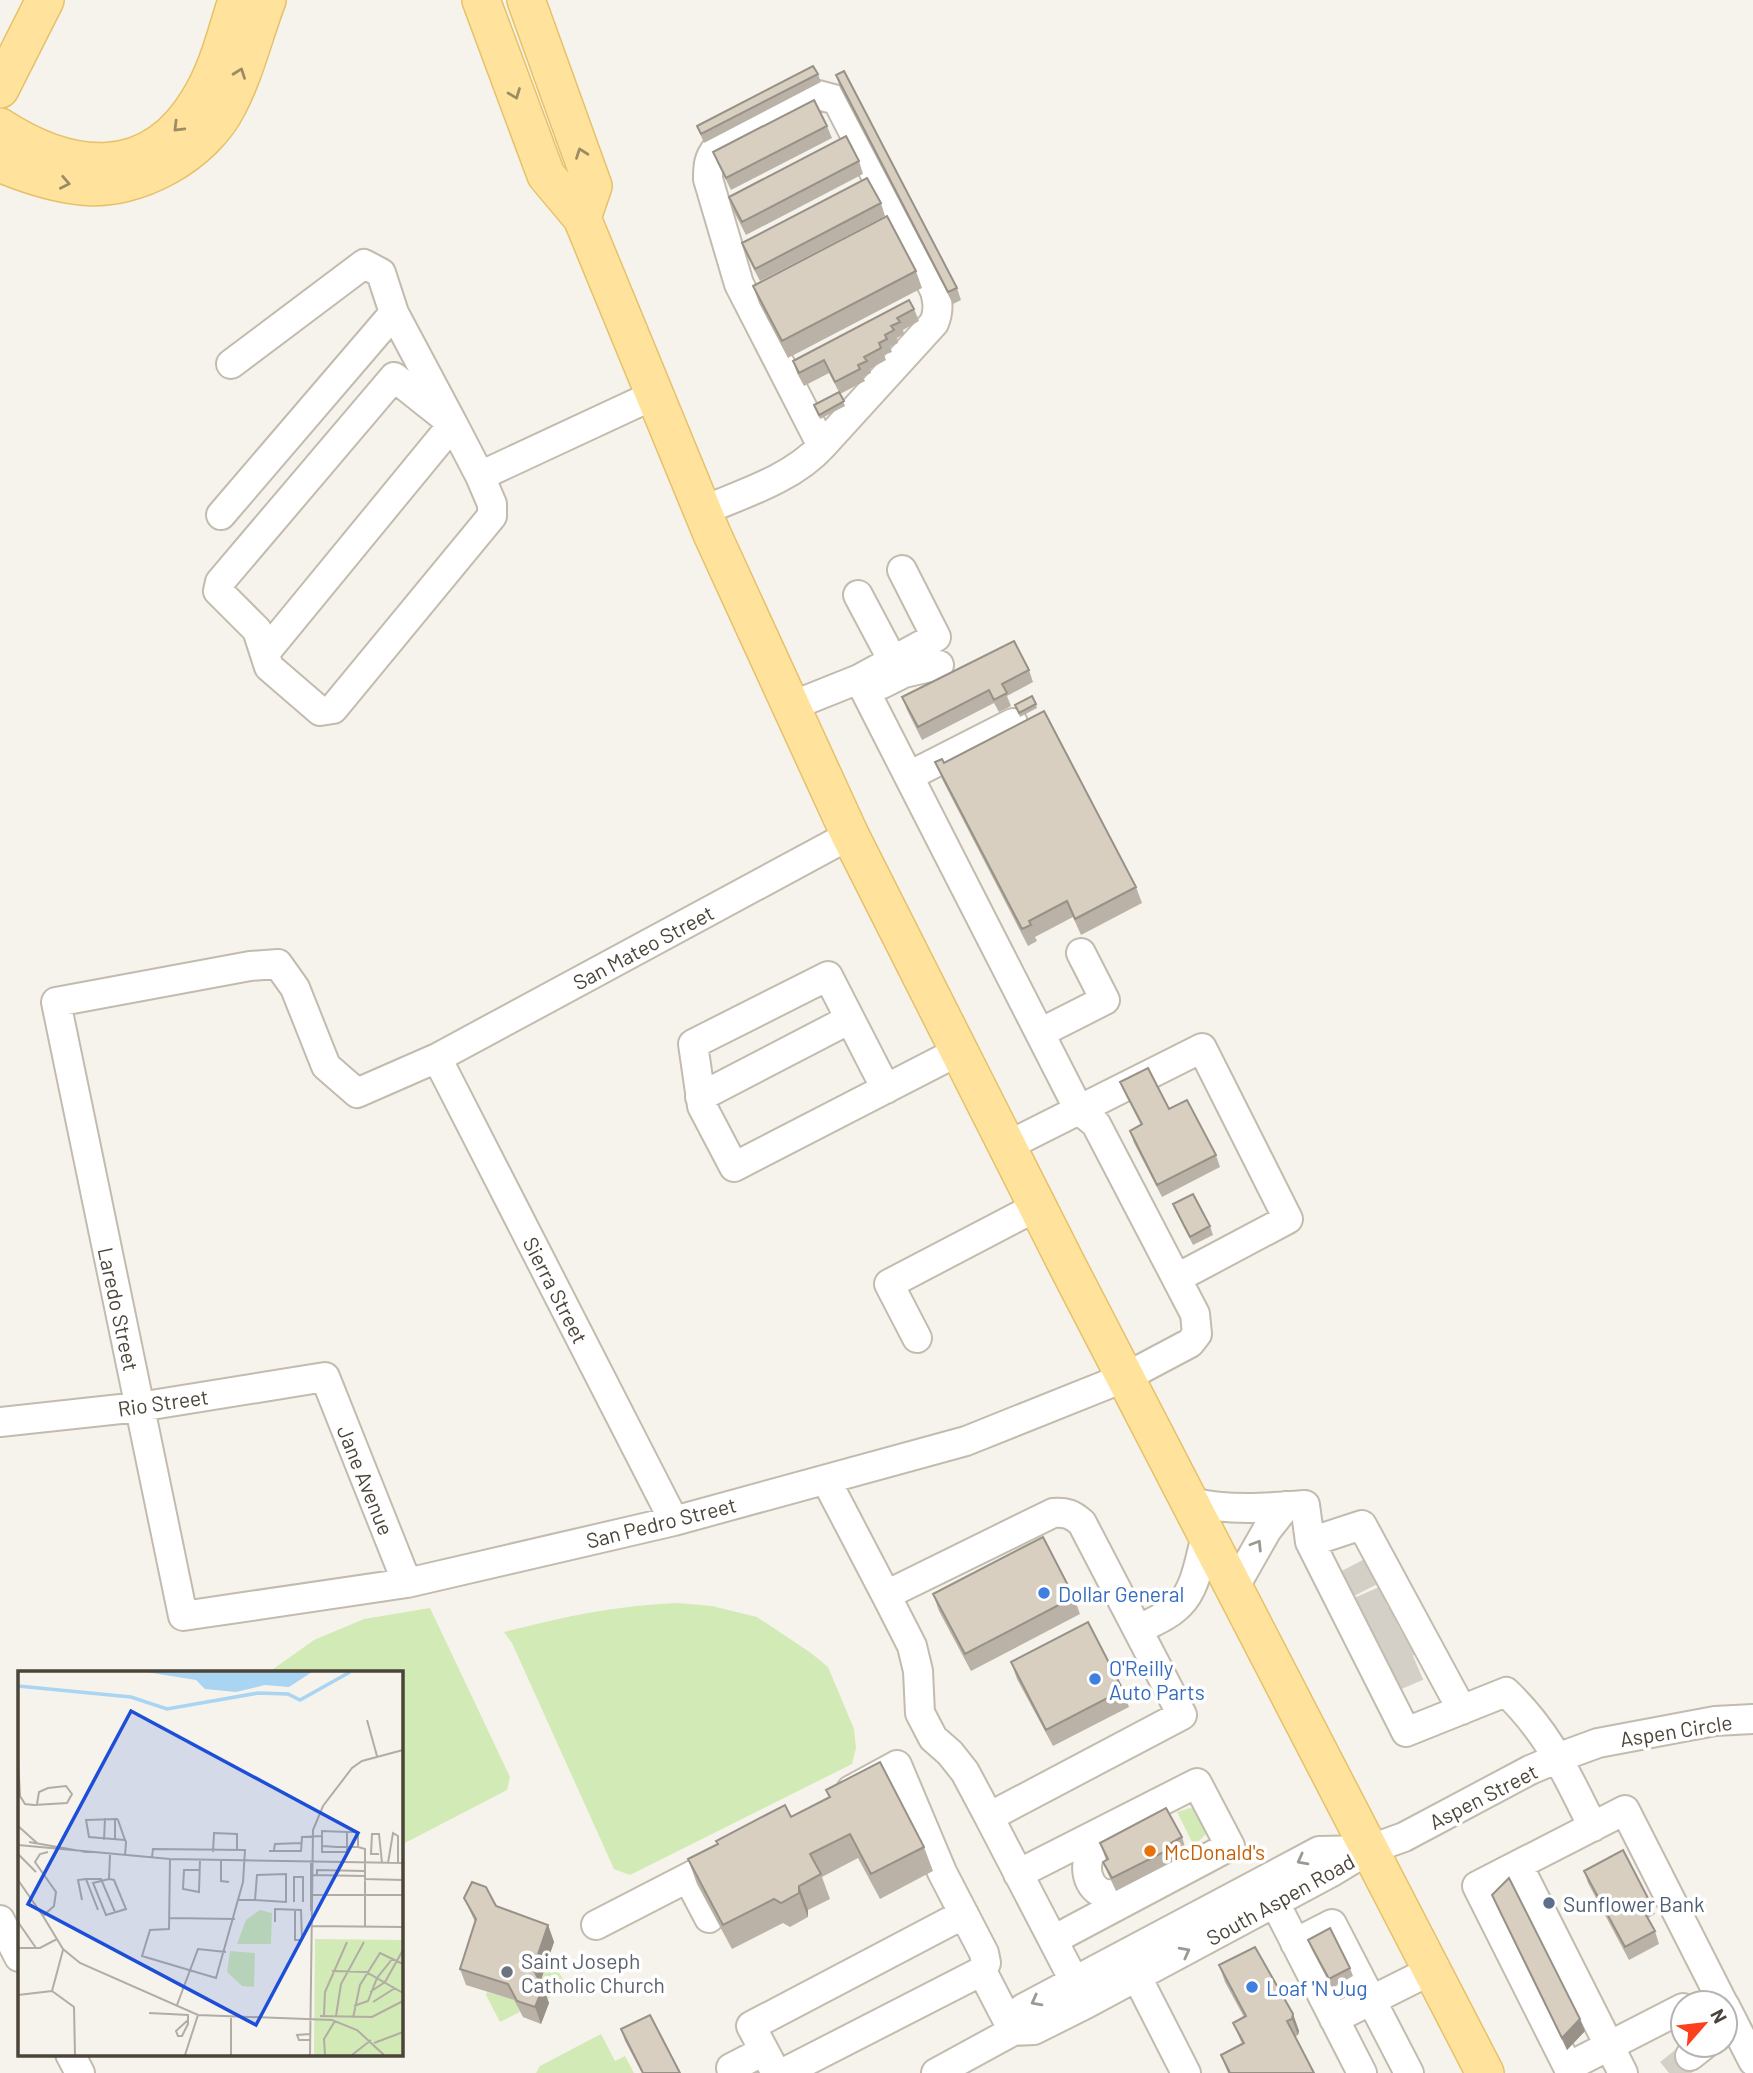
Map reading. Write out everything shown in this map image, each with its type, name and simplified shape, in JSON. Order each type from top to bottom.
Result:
[{"type":"main road","points":[[0,89],[45,0]]},
{"type":"main road","points":[[0,127],[48,153],[84,162],[120,160],[158,144],[174,131],[200,99],[213,74],[237,0]]},
{"type":"main road","points":[[0,163],[26,174],[85,187],[129,181],[151,173],[188,153],[214,128],[228,105],[267,0]]},
{"type":"main road","points":[[463,0],[470,17],[486,15],[546,175],[582,218],[702,511],[789,707],[850,835],[1007,1146],[1432,1970],[1474,2069]]},
{"type":"main road","points":[[526,0],[593,186],[582,218]]},
{"type":"street","points":[[702,511],[764,485],[809,460],[822,446],[934,323],[939,305],[923,297],[864,183],[844,141],[837,100],[818,95],[717,148],[708,165],[708,179],[728,201],[742,247],[739,284],[757,292],[794,364],[822,446]]},
{"type":"street","points":[[231,364],[363,264],[381,273],[394,313],[453,424],[480,476],[492,504],[492,516],[333,709],[320,711],[269,667],[257,630],[218,591],[220,582],[394,377],[453,424]]},
{"type":"street","points":[[221,514],[394,313]]},
{"type":"street","points":[[480,476],[654,395]]},
{"type":"street","points":[[265,653],[453,424]]},
{"type":"street","points":[[862,686],[892,661],[936,637],[902,570]]},
{"type":"street","points":[[858,595],[892,661]]},
{"type":"street","points":[[789,707],[939,665]]},
{"type":"street","points":[[862,686],[1079,1110],[1096,1124],[1177,1278],[1287,1219],[1202,1048],[1079,1110],[1007,1146]]},
{"type":"street","points":[[909,776],[1013,723]]},
{"type":"street","name":"San Mateo Street","points":[[57,1002],[250,966],[278,964],[295,988],[326,1066],[357,1093],[437,1058],[850,835]]},
{"type":"street","points":[[1040,1034],[1105,1000],[1082,953]]},
{"type":"street","points":[[886,1089],[828,976],[693,1044],[702,1106],[734,1167],[886,1089],[959,1051]]},
{"type":"street","name":"Laredo Street","points":[[57,1002],[183,1616]]},
{"type":"street","points":[[700,1097],[850,1019]]},
{"type":"street","name":"Sierra Street","points":[[437,1058],[674,1521]]},
{"type":"street","points":[[917,1338],[889,1284],[1038,1206]]},
{"type":"street","name":"San Pedro Street","points":[[183,1616],[407,1583],[674,1521],[967,1441],[1126,1377],[1190,1343],[1198,1334],[1195,1314],[1177,1278]]},
{"type":"street","name":"Rio Street","points":[[0,1422],[139,1407],[325,1377]]},
{"type":"street","name":"Jane Avenue","points":[[325,1377],[407,1583]]},
{"type":"street","points":[[826,1480],[912,1646],[918,1671],[919,1713],[933,1738],[965,1772],[1080,1992]]},
{"type":"street","points":[[1138,1630],[1181,1604],[1190,1590],[1199,1517],[1212,1507],[1305,1505],[1310,1542],[1339,1588],[1370,1647],[1406,1732],[1506,1692],[1530,1714],[1559,1758],[1593,1826]]},
{"type":"street","points":[[1234,1588],[1266,1530],[1286,1506]]},
{"type":"street","points":[[886,1595],[1053,1513],[1064,1512],[1074,1516],[1082,1523],[1182,1715],[989,1817]]},
{"type":"street","points":[[1310,1542],[1362,1525],[1378,1568],[1409,1628],[1462,1710]]},
{"type":"street","name":"Aspen Circle","points":[[1598,1743],[1715,1721],[1753,1719]]},
{"type":"street","name":"Aspen Street","points":[[1368,1850],[1404,1837],[1530,1770],[1598,1743]]},
{"type":"street","points":[[783,2073],[982,1970],[986,1963],[984,1953],[942,1872],[897,1765],[826,1803]]},
{"type":"street","points":[[1018,1874],[1197,1783],[1203,1794],[1230,1846],[1053,1940]]},
{"type":"street","points":[[1203,1794],[1098,1847],[1086,1861],[1088,1879],[1102,1893],[1118,1894],[1225,1837]]},
{"type":"street","points":[[1669,2015],[1568,2067],[1560,2005],[1529,1942],[1477,1886],[1625,1810],[1710,1989]]},
{"type":"street","name":"South Aspen Road","points":[[1080,1992],[1137,1977],[1331,1873],[1368,1850]]},
{"type":"street","name":"South Aspen Road","points":[[936,2073],[1013,2032],[1034,2030],[1080,1992],[1319,1851],[1368,1850]]},
{"type":"street","points":[[1057,1853],[1092,1919]]},
{"type":"street","points":[[596,1925],[728,1857]]},
{"type":"street","points":[[1518,1865],[1529,1942],[1560,2005],[1609,2046],[1623,2073]]},
{"type":"street","points":[[688,1878],[709,1918]]},
{"type":"street","points":[[1275,1903],[1362,2073]]},
{"type":"street","points":[[731,2068],[770,2062],[751,2025],[964,1914]]},
{"type":"street","points":[[0,1920],[18,1955]]},
{"type":"street","points":[[1295,1942],[1332,1924],[1409,2073]]},
{"type":"street","points":[[982,1970],[1013,2032]]},
{"type":"street","points":[[1334,2019],[1432,1970]]},
{"type":"street","points":[[1137,1977],[1186,2073]]},
{"type":"street","points":[[1739,2040],[1753,2061]]},
{"type":"street","points":[[71,2056],[80,2073]]},
{"type":"green space","points":[[678,1603],[712,1606],[757,1617],[811,1653],[828,1667],[854,1729],[856,1748],[852,1764],[630,1875],[614,1869],[512,1643],[504,1632],[590,1613],[633,1606]]},
{"type":"green space","points":[[430,1608],[510,1777],[507,1790],[402,1844],[402,1671],[270,1671],[314,1640],[364,1619]]},
{"type":"green space","points":[[1196,1809],[1206,1834],[1194,1846],[1177,1812]]},
{"type":"green space","points":[[549,1959],[553,1961],[567,1987],[547,1999],[539,1986]]},
{"type":"green space","points":[[487,1992],[514,2000],[520,2012],[500,2022],[486,1995]]},
{"type":"green space","points":[[601,2034],[615,2061],[625,2056],[634,2073],[536,2073],[540,2066]]},
{"type":"building","points":[[813,66],[818,74],[701,134],[697,126]]},
{"type":"building","points":[[844,71],[957,288],[948,292],[836,75]]},
{"type":"building","points":[[814,100],[827,126],[726,178],[713,152]]},
{"type":"building","points":[[846,136],[859,161],[742,222],[729,197]]},
{"type":"building","points":[[867,178],[881,203],[755,269],[742,243]]},
{"type":"building","points":[[887,216],[916,271],[782,341],[753,286]]},
{"type":"building","points":[[909,300],[914,309],[897,318],[900,322],[891,326],[894,330],[885,335],[887,339],[879,343],[881,348],[864,357],[867,361],[858,365],[860,369],[835,382],[824,360],[799,373],[793,361]]},
{"type":"building","points":[[839,392],[844,401],[819,415],[814,405]]},
{"type":"building","points":[[1014,641],[1029,670],[1002,684],[1007,693],[994,700],[989,690],[918,727],[902,697]]},
{"type":"building","points":[[1032,696],[1036,704],[1019,713],[1015,705]]},
{"type":"building","points":[[1044,711],[1136,887],[1075,919],[1067,901],[1029,921],[1031,925],[1022,929],[935,762],[942,759],[944,763]]},
{"type":"building","points":[[1148,1068],[1169,1109],[1187,1100],[1216,1155],[1157,1185],[1130,1131],[1142,1124],[1120,1082]]},
{"type":"building","points":[[1193,1194],[1210,1226],[1190,1237],[1173,1204]]},
{"type":"building","points":[[1043,1537],[1074,1597],[965,1654],[933,1594]]},
{"type":"building","points":[[1088,1622],[1123,1690],[1046,1730],[1011,1662]]},
{"type":"building","points":[[880,1762],[924,1847],[871,1874],[850,1834],[810,1854],[821,1874],[799,1886],[799,1893],[781,1903],[774,1899],[723,1925],[688,1859],[718,1844],[716,1841],[785,1805],[791,1817],[830,1797],[826,1790]]},
{"type":"building","points":[[1166,1808],[1182,1837],[1169,1844],[1172,1848],[1112,1878],[1103,1862],[1108,1859],[1100,1843]]},
{"type":"building","points":[[1623,1850],[1650,1902],[1641,1906],[1655,1931],[1625,1947],[1584,1871]]},
{"type":"building","points":[[1509,1878],[1580,2019],[1562,2038],[1492,1895]]},
{"type":"building","name":"Saint Joseph Catholic Church","points":[[472,1882],[486,1887],[496,1906],[548,1925],[533,1969],[543,1987],[535,2007],[517,2001],[508,1984],[460,1969],[476,1919],[464,1898]]},
{"type":"building","points":[[1330,1928],[1350,1968],[1329,1979],[1308,1940]]},
{"type":"building","points":[[1255,1947],[1293,2014],[1292,2019],[1287,2021],[1314,2073],[1230,2073],[1221,2055],[1244,2043],[1233,2023],[1246,2016],[1219,1965]]},
{"type":"building","points":[[650,2015],[680,2073],[643,2073],[621,2029]]},
{"type":"tunnel","points":[[1345,1585],[1372,1571]]},
{"type":"tunnel","points":[[1359,1611],[1387,1599]]},
{"type":"tunnel","points":[[1370,1632],[1396,1619]]},
{"type":"tunnel","points":[[1383,1656],[1408,1642]]},
{"type":"tunnel","points":[[1392,1678],[1420,1666]]},
{"type":"tunnel","points":[[1669,2073],[1686,2059]]},
{"type":"place","name":"Dollar General","points":[[1044,1593]]},
{"type":"place","name":"O'Reilly Auto Parts","points":[[1095,1679]]},
{"type":"place","name":"McDonald's","points":[[1150,1851]]},
{"type":"place","name":"Sunflower Bank","points":[[1549,1903]]},
{"type":"place","name":"Saint Joseph Catholic Church","points":[[507,1972]]},
{"type":"place","name":"Loaf 'N Jug","points":[[1252,1987]]}]
